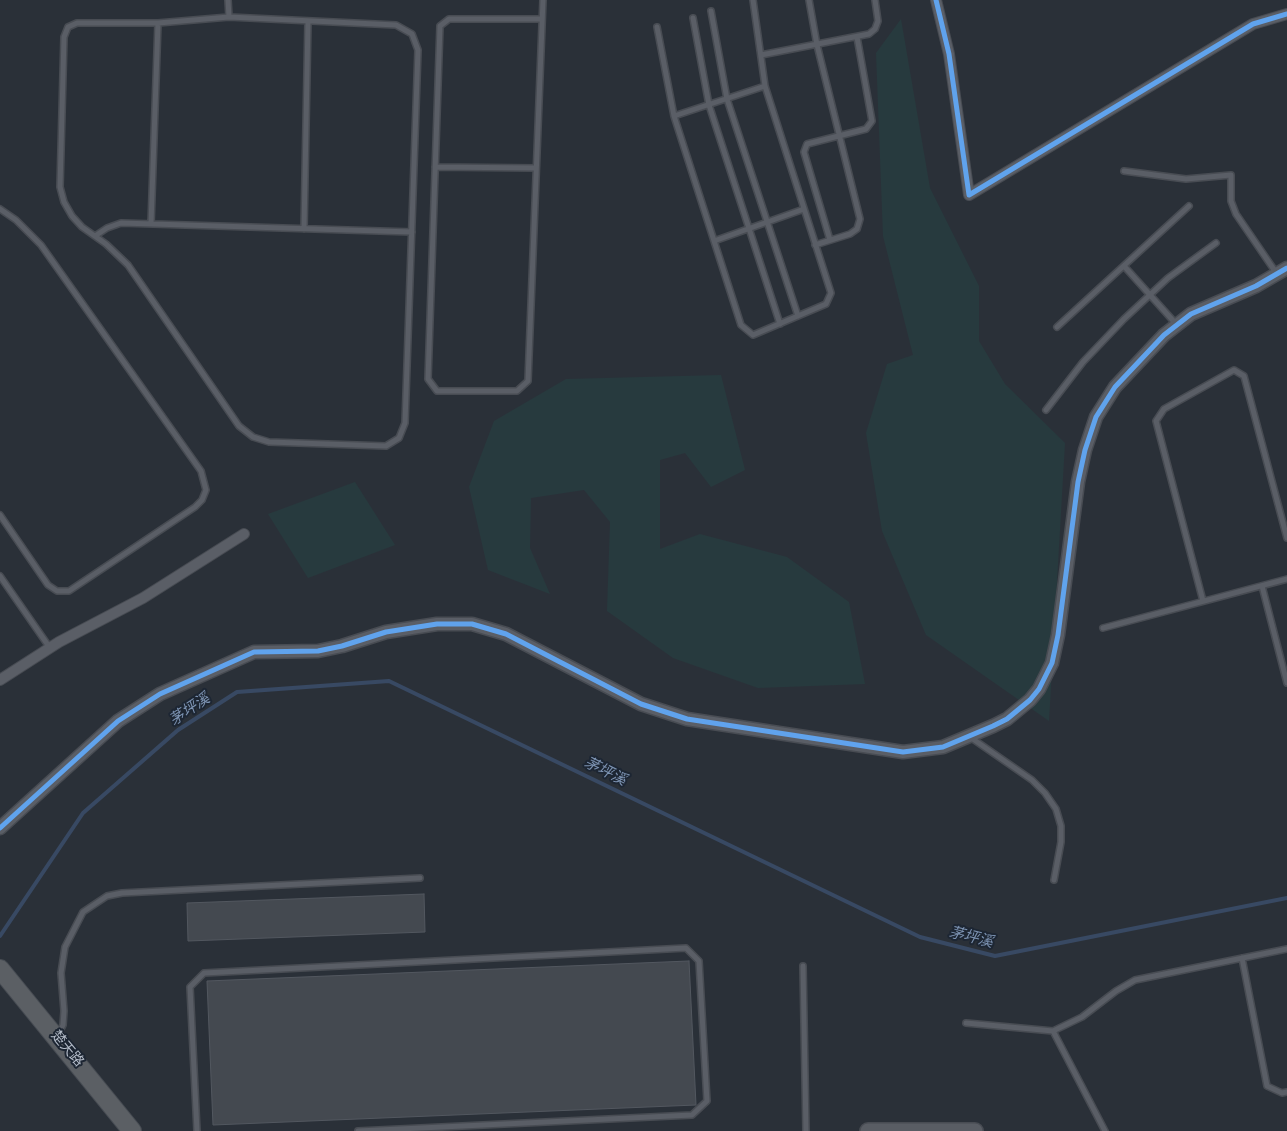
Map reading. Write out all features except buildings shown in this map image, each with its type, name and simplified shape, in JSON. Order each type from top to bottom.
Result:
[{"type":"highway","name":"楚天路","points":[[0,969],[132,1131]]},
{"type":"main road","points":[[868,1131],[975,1131]]},
{"type":"street","points":[[936,0],[949,54],[969,195],[1247,28],[1287,14]]},
{"type":"street","points":[[0,828],[118,721],[144,702],[160,694],[254,652],[318,651],[342,646],[386,632],[437,624],[472,624],[506,634],[640,704],[687,719],[903,752],[943,747],[969,736],[1007,719],[1019,711],[1030,700],[1046,676],[1058,635],[1078,482],[1085,450],[1096,417],[1115,388],[1139,360],[1177,325],[1200,310],[1282,271]]},
{"type":"street","points":[[0,680],[50,648],[143,598],[244,534]]},
{"type":"lane","points":[[228,0],[229,17]]},
{"type":"lane","points":[[542,19],[449,19],[440,26],[428,379],[438,391],[517,391],[528,381],[543,0]]},
{"type":"lane","points":[[657,27],[674,116],[741,325],[752,335],[826,304],[831,293],[765,86],[753,0]]},
{"type":"lane","points":[[809,0],[817,44],[860,219],[857,229],[850,234],[815,245]]},
{"type":"lane","points":[[761,55],[869,34],[875,29],[878,21],[875,0]]},
{"type":"lane","points":[[711,12],[727,99],[798,316]]},
{"type":"lane","points":[[229,17],[396,25],[412,34],[418,50],[405,424],[399,438],[386,446],[269,442],[253,437],[239,426],[128,265],[72,216],[64,202],[60,187],[64,37],[68,28],[77,23],[158,23],[229,17]]},
{"type":"lane","points":[[693,18],[709,105],[780,324]]},
{"type":"lane","points":[[304,229],[308,21]]},
{"type":"lane","points":[[151,224],[158,23]]},
{"type":"lane","points":[[830,240],[804,152],[807,144],[866,128],[872,121],[857,37]]},
{"type":"lane","points":[[674,116],[765,86]]},
{"type":"lane","points":[[435,167],[536,168]]},
{"type":"lane","points":[[1124,172],[1186,179],[1231,175],[1231,201],[1236,214],[1282,271]]},
{"type":"lane","points":[[1057,327],[1190,206]]},
{"type":"lane","points":[[0,209],[16,220],[41,245],[201,470],[206,490],[195,507],[69,591],[57,591],[44,581],[0,514]]},
{"type":"lane","points":[[714,241],[804,209]]},
{"type":"lane","points":[[95,236],[107,228],[121,224],[412,232]]},
{"type":"lane","points":[[1046,410],[1083,362],[1150,294],[1216,242]]},
{"type":"lane","points":[[1124,266],[1177,325]]},
{"type":"lane","points":[[1203,602],[1156,421],[1164,409],[1234,370],[1244,376],[1287,538]]},
{"type":"lane","points":[[0,576],[50,648]]},
{"type":"lane","points":[[1104,628],[1287,579]]},
{"type":"lane","points":[[1262,586],[1287,684]]},
{"type":"lane","points":[[969,736],[1032,780],[1045,793],[1056,809],[1061,826],[1061,842],[1054,880]]},
{"type":"lane","points":[[57,1037],[64,1018],[61,973],[65,947],[83,912],[107,896],[122,893],[420,878]]},
{"type":"lane","points":[[197,1131],[190,987],[204,974],[686,948],[700,961],[707,1101],[692,1115],[358,1131]]},
{"type":"lane","points":[[966,1023],[1053,1031],[1082,1018],[1116,990],[1135,980],[1287,949]]},
{"type":"lane","points":[[1242,958],[1267,1086],[1282,1093],[1287,1092]]},
{"type":"lane","points":[[803,966],[806,1131]]},
{"type":"lane","points":[[1053,1031],[1105,1131]]},
{"type":"green space","points":[[901,19],[930,188],[979,286],[979,341],[1005,384],[1065,443],[1049,721],[926,635],[882,531],[866,433],[887,364],[913,355],[883,236],[876,53]]},
{"type":"green space","points":[[721,375],[745,470],[711,487],[685,453],[660,460],[660,549],[700,534],[787,557],[849,602],[865,684],[758,688],[673,658],[607,611],[610,522],[584,490],[531,498],[530,548],[550,594],[488,570],[469,487],[494,421],[566,379]]},
{"type":"green space","points":[[355,482],[395,545],[308,578],[268,514]]},
{"type":"waterway","name":"茅坪溪","points":[[0,936],[83,813],[178,730],[237,692],[389,681],[920,937],[995,956],[1287,898]]},
{"type":"cycle path","points":[[936,0],[949,54],[969,195],[1253,24],[1287,14]]},
{"type":"cycle path","points":[[0,828],[118,721],[160,694],[254,652],[318,651],[342,646],[386,632],[437,624],[472,624],[506,634],[641,704],[687,719],[903,752],[943,747],[993,726],[1007,719],[1030,700],[1039,689],[1052,663],[1058,635],[1078,482],[1085,450],[1096,417],[1115,387],[1164,335],[1191,314],[1256,286],[1287,268]]}]
